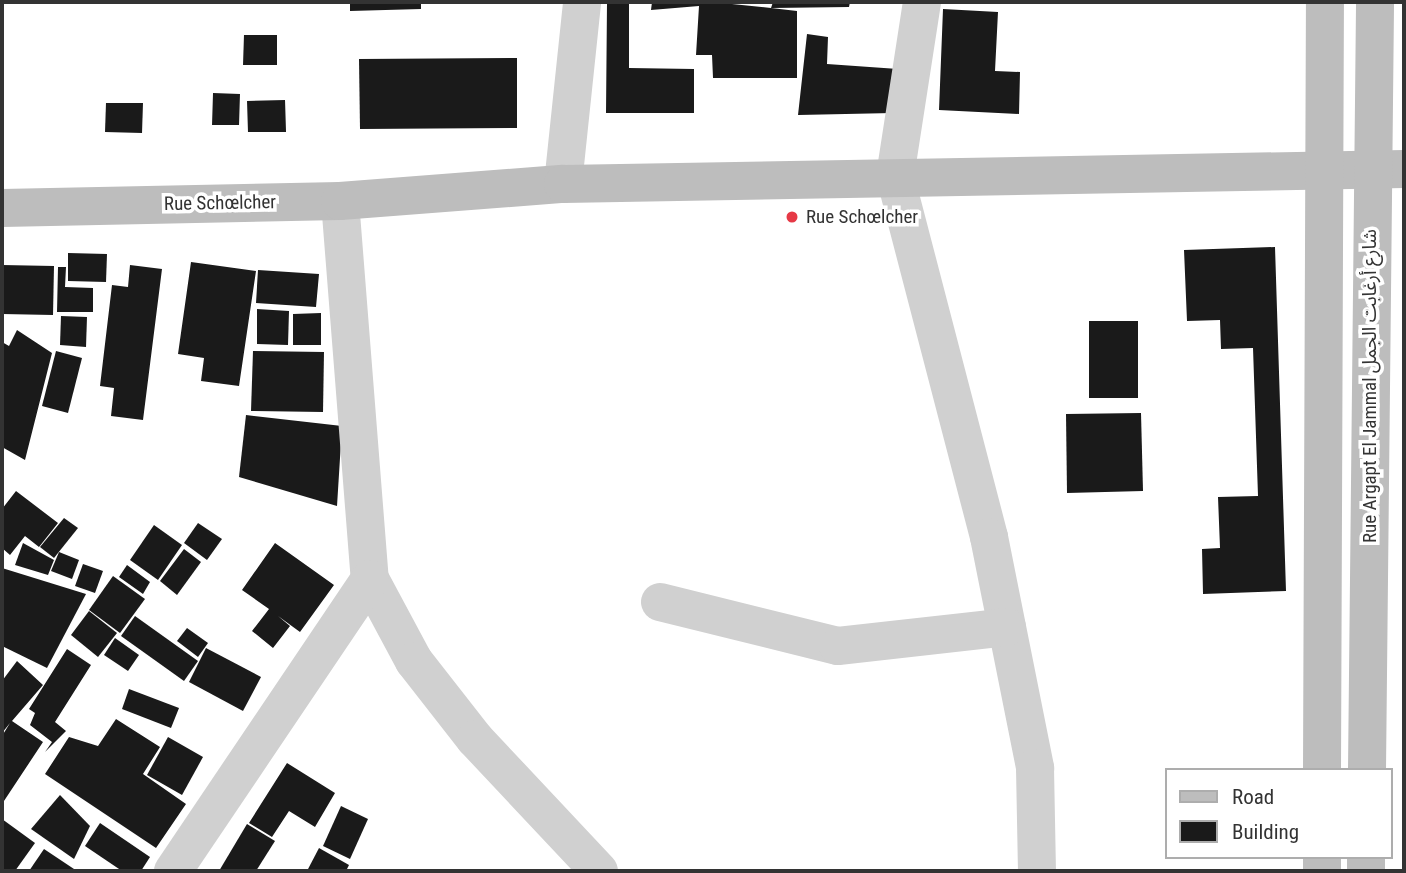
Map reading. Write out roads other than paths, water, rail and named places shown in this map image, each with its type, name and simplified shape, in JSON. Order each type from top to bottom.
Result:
[{"type":"street","points":[[563,184],[582,2]]},
{"type":"street","points":[[922,2],[895,176],[989,537],[1035,768],[1037,871]]},
{"type":"street","points":[[1322,768],[1325,2]]},
{"type":"street","name":"Rue Argapt El Jammal شارع أرغابت الجمل","points":[[1367,768],[1388,169],[1375,2]]},
{"type":"street","name":"Rue Schœlcher","points":[[2,208],[340,201],[563,184],[1388,169]]},
{"type":"street","points":[[340,201],[370,579],[414,662],[467,730],[599,871]]},
{"type":"street","points":[[173,871],[370,579]]},
{"type":"street","points":[[660,602],[838,646],[1007,627]]},
{"type":"place","name":"Rue Schœlcher","points":[[792,217]]}]
